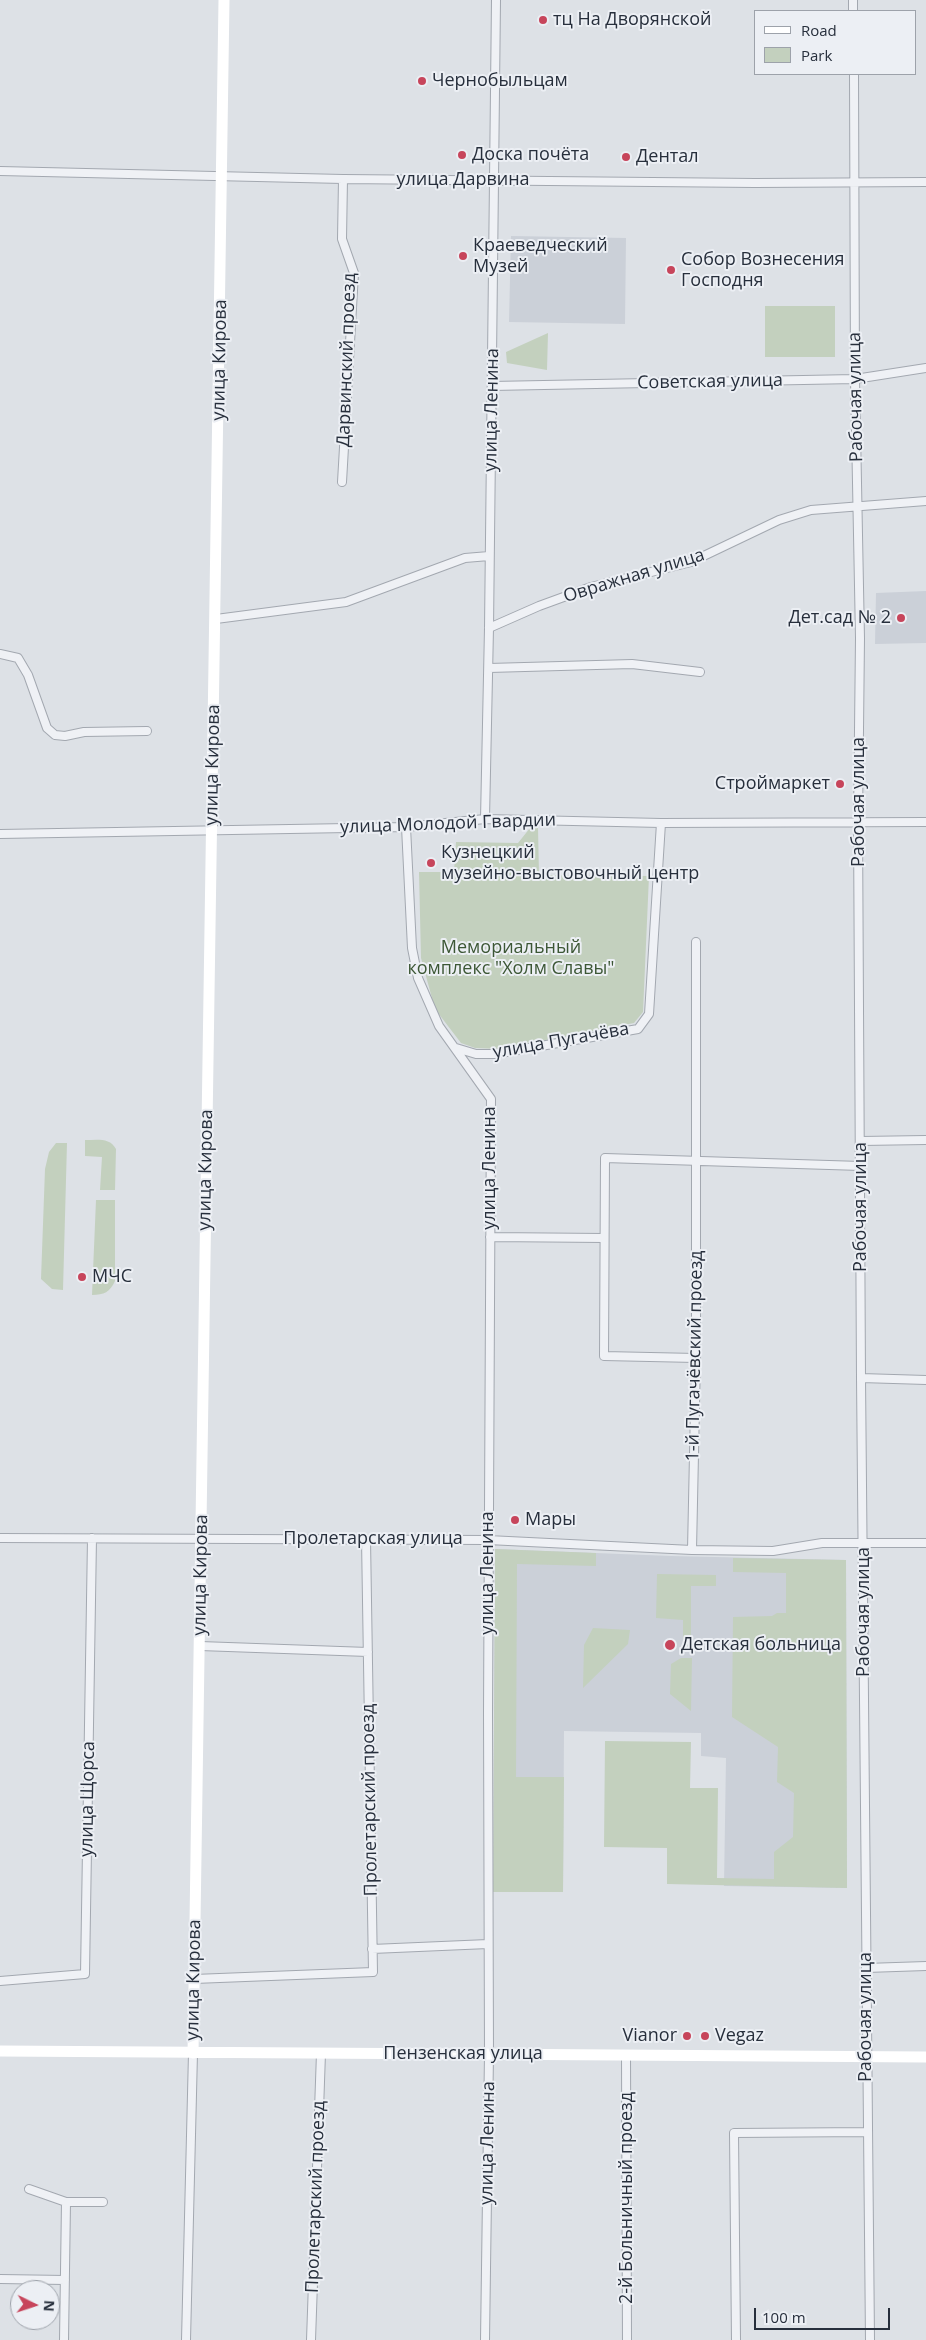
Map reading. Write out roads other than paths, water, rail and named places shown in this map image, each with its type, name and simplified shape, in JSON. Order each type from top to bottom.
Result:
[{"type":"street","name":"улица Кирова","points":[[186,2340],[202,1539],[211,829],[223,178],[224,0]]},
{"type":"street","name":"улица Ленина","points":[[485,820],[490,628],[489,556],[496,0]]},
{"type":"street","name":"Рабочая улица","points":[[854,75],[856,183],[855,379],[860,630],[858,822],[861,1378],[870,2340]]},
{"type":"street","name":"улица Дарвина","points":[[0,171],[223,178],[926,182]]},
{"type":"street","name":"Дарвинский проезд","points":[[342,482],[354,273],[342,239],[343,179]]},
{"type":"street","name":"Советская улица","points":[[492,386],[855,379],[926,368]]},
{"type":"street","name":"Овражная улица","points":[[490,628],[539,606],[591,587],[691,562],[780,520],[811,510],[926,502]]},
{"type":"street","points":[[216,619],[346,602],[465,558],[489,556]]},
{"type":"street","points":[[0,654],[18,658],[28,674],[47,728],[55,735],[65,736],[84,732],[147,731]]},
{"type":"street","points":[[489,668],[632,664],[700,672]]},
{"type":"street","name":"улица Молодой Гвардии","points":[[0,834],[406,827],[485,820],[661,823],[926,822]]},
{"type":"street","name":"улица Пугачёва","points":[[456,1048],[476,1054],[495,1054],[638,1028],[649,1014],[661,823]]},
{"type":"street","name":"улица Ленина","points":[[406,827],[412,948],[418,978],[439,1026],[491,1099],[488,1540],[489,2054],[485,2340]]},
{"type":"street","name":"1-й Пугачёвский проезд","points":[[692,1550],[696,1358],[696,942]]},
{"type":"street","points":[[861,1141],[926,1140]]},
{"type":"street","points":[[696,1358],[604,1356],[605,1158],[861,1166]]},
{"type":"street","points":[[490,1237],[604,1238]]},
{"type":"street","points":[[861,1378],[926,1380]]},
{"type":"street","name":"Пролетарская улица","points":[[0,1538],[488,1540],[692,1550],[774,1550],[822,1543],[926,1543]]},
{"type":"street","name":"улица Щорса","points":[[0,1981],[85,1974],[92,1538]]},
{"type":"street","name":"Пролетарский проезд","points":[[194,1979],[373,1972],[366,1539]]},
{"type":"street","points":[[200,1646],[368,1652]]},
{"type":"street","points":[[372,1949],[488,1944]]},
{"type":"street","points":[[866,1968],[926,1966]]},
{"type":"street","name":"Пензенская улица","points":[[0,2051],[926,2057]]},
{"type":"street","name":"Пролетарский проезд","points":[[311,2340],[321,2053]]},
{"type":"street","name":"2-й Больничный проезд","points":[[626,2055],[627,2340]]},
{"type":"street","points":[[736,2340],[734,2133],[868,2132]]},
{"type":"street","points":[[29,2189],[66,2202],[103,2202]]},
{"type":"street","points":[[64,2340],[66,2202]]},
{"type":"street","points":[[0,2280],[64,2280]]},
{"type":"place","name":"тц На Дворянской","points":[[543,20]]},
{"type":"place","name":"Чернобыльцам","points":[[422,81]]},
{"type":"place","name":"Доска почёта","points":[[462,155]]},
{"type":"place","name":"Дентал","points":[[626,157]]},
{"type":"place","name":"Краеведческий Музей","points":[[463,256]]},
{"type":"place","name":"Собор Вознесения Господня","points":[[671,270]]},
{"type":"place","name":"Дет.сад № 2","points":[[901,618]]},
{"type":"place","name":"Строймаркет","points":[[840,784]]},
{"type":"place","name":"Кузнецкий музейно-выстовочный центр","points":[[431,863]]},
{"type":"place","name":"МЧС","points":[[82,1277]]},
{"type":"place","name":"Мары","points":[[515,1520]]},
{"type":"place","name":"Детская больница","points":[[670,1645]]},
{"type":"place","name":"Vianor","points":[[687,2036]]},
{"type":"place","name":"Vegaz","points":[[705,2036]]},
{"type":"park label","name":"Мемориальный комплекс \"Холм Славы\"","points":[[511,958]]}]
